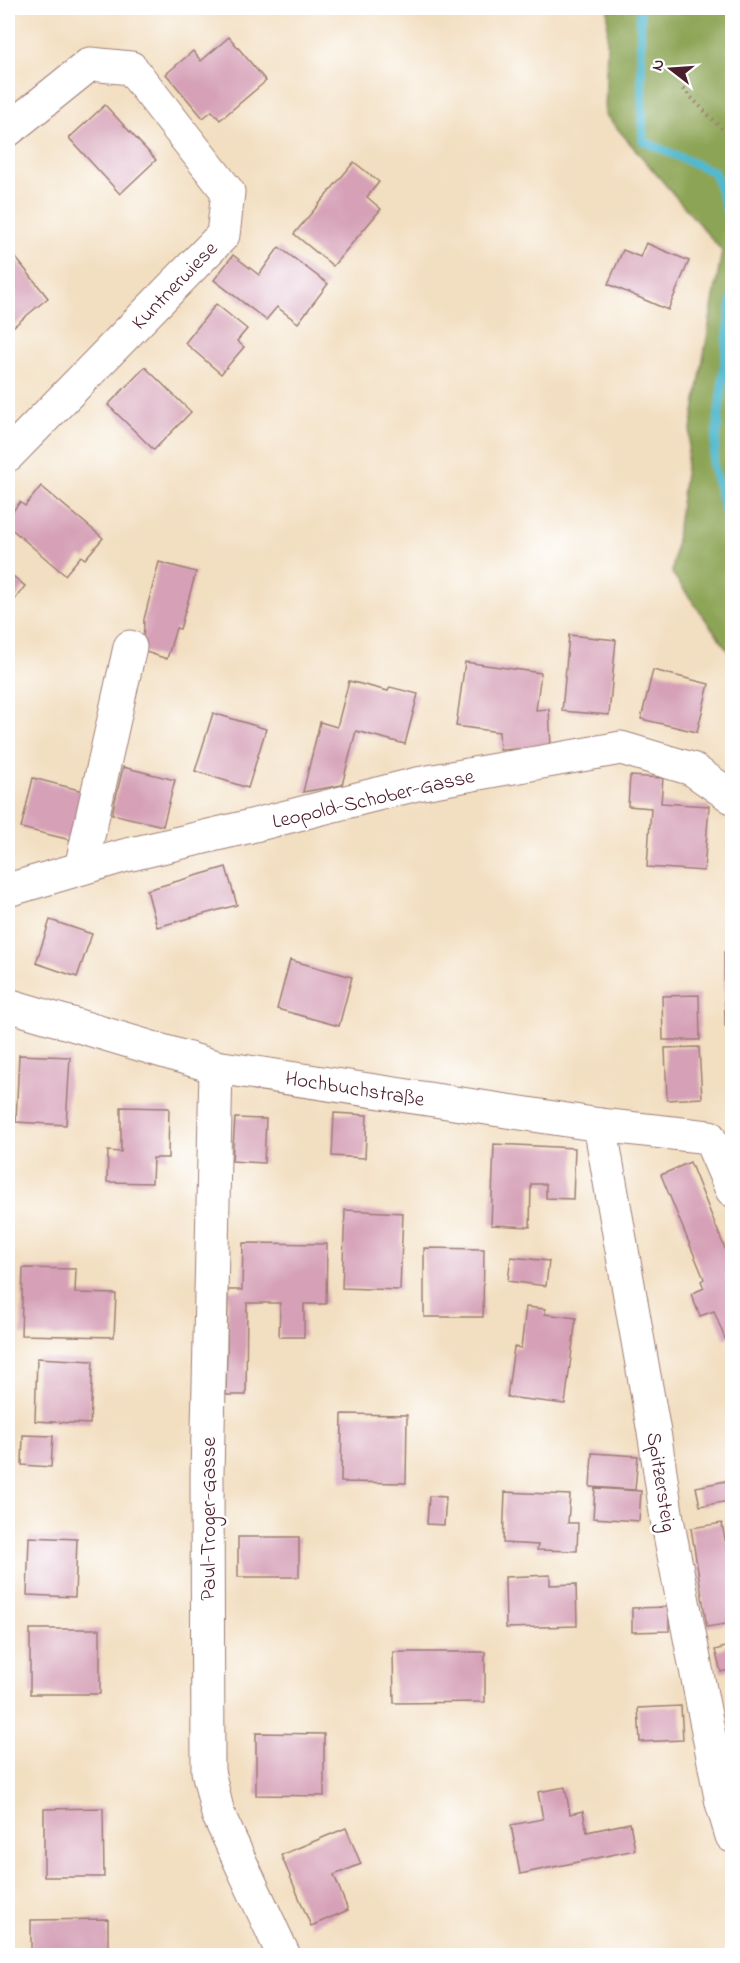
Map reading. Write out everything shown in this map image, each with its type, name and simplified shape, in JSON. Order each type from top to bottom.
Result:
[{"type":"street","name":"Kuntnerwiese","points":[[8,130],[90,64],[131,68],[228,192],[223,235],[8,455]]},
{"type":"street","points":[[81,868],[130,647]]},
{"type":"street","name":"Leopold-Schober-Gasse","points":[[8,890],[123,855],[248,827],[417,784],[621,748],[692,769],[732,797]]},
{"type":"street","name":"Hochbuchstraße","points":[[8,1005],[216,1067],[600,1125],[709,1137],[732,1190]]},
{"type":"street","name":"Paul-Troger-Gasse","points":[[216,1067],[207,1475],[208,1771],[218,1814],[284,1956]]},
{"type":"street","name":"Spitzersteig","points":[[600,1125],[667,1519],[722,1803],[732,1836]]},
{"type":"path","points":[[683,89],[732,139]]},
{"type":"green space","points":[[608,8],[732,8],[732,656],[672,573],[690,435],[722,251],[605,114]]},
{"type":"building","points":[[229,37],[266,81],[220,120],[212,111],[203,118],[166,74],[193,51],[201,61]]},
{"type":"building","points":[[105,105],[156,160],[120,194],[69,138]]},
{"type":"building","points":[[354,162],[379,182],[367,197],[381,209],[333,266],[294,234]]},
{"type":"building","points":[[646,243],[689,261],[668,310],[608,284],[623,250],[640,257]]},
{"type":"building","points":[[279,247],[328,284],[298,323],[277,307],[266,320],[214,280],[233,255],[259,275]]},
{"type":"building","points":[[8,248],[48,298],[8,331]]},
{"type":"building","points":[[216,304],[247,329],[237,341],[244,347],[221,374],[185,343]]},
{"type":"building","points":[[145,367],[191,412],[154,450],[108,405]]},
{"type":"building","points":[[41,486],[103,538],[85,559],[81,556],[65,575],[8,526],[8,517],[20,502],[25,506]]},
{"type":"building","points":[[159,562],[196,572],[180,629],[176,628],[167,659],[143,651],[144,619]]},
{"type":"building","points":[[8,572],[25,586],[8,609]]},
{"type":"building","points":[[569,635],[616,640],[609,715],[562,711]]},
{"type":"building","points":[[465,662],[541,673],[536,710],[549,709],[551,747],[500,750],[499,732],[456,726]]},
{"type":"building","points":[[653,670],[709,684],[697,732],[641,719]]},
{"type":"building","points":[[349,681],[388,691],[390,687],[418,694],[405,744],[356,731],[342,785],[303,792],[320,722],[337,727]]},
{"type":"building","points":[[213,713],[266,729],[248,788],[195,771]]},
{"type":"building","points":[[123,767],[175,780],[163,826],[112,814]]},
{"type":"building","points":[[630,776],[663,778],[661,803],[709,806],[704,871],[647,867],[651,808],[628,806]]},
{"type":"building","points":[[33,778],[83,791],[71,840],[21,828]]},
{"type":"building","points":[[226,867],[237,905],[157,927],[147,890]]},
{"type":"building","points":[[50,920],[92,934],[77,977],[36,963]]},
{"type":"building","points":[[724,952],[732,952],[732,1026],[725,1026]]},
{"type":"building","points":[[290,960],[352,977],[339,1026],[277,1009]]},
{"type":"building","points":[[699,995],[700,1040],[663,1040],[662,996]]},
{"type":"building","points":[[699,1047],[702,1098],[667,1100],[665,1048]]},
{"type":"building","points":[[19,1055],[70,1057],[66,1125],[16,1122]]},
{"type":"building","points":[[121,1107],[169,1108],[168,1158],[153,1158],[152,1183],[107,1182],[108,1151],[121,1152]]},
{"type":"building","points":[[334,1113],[367,1115],[365,1158],[332,1156]]},
{"type":"building","points":[[235,1118],[266,1119],[264,1163],[232,1161]]},
{"type":"building","points":[[494,1144],[575,1148],[573,1199],[546,1198],[546,1184],[531,1184],[530,1227],[491,1225]]},
{"type":"building","points":[[690,1162],[732,1266],[732,1335],[725,1339],[714,1311],[700,1316],[691,1294],[704,1288],[701,1281],[704,1279],[661,1175]]},
{"type":"building","points":[[345,1210],[403,1213],[400,1290],[342,1288]]},
{"type":"building","points":[[243,1243],[327,1244],[326,1304],[304,1304],[304,1337],[279,1337],[280,1303],[247,1303],[246,1395],[226,1395],[228,1290],[242,1290]]},
{"type":"building","points":[[424,1248],[484,1249],[483,1317],[424,1317]]},
{"type":"building","points":[[511,1257],[549,1261],[546,1286],[508,1281]]},
{"type":"building","points":[[23,1268],[76,1269],[75,1293],[116,1294],[114,1337],[21,1335]]},
{"type":"building","points":[[526,1307],[545,1309],[545,1314],[576,1318],[565,1404],[507,1397],[514,1347],[521,1348]]},
{"type":"building","points":[[37,1358],[93,1361],[90,1424],[35,1421]]},
{"type":"building","points":[[342,1414],[407,1415],[406,1483],[341,1482]]},
{"type":"building","points":[[23,1435],[53,1436],[51,1467],[22,1465]]},
{"type":"building","points":[[592,1453],[638,1456],[635,1490],[590,1487]]},
{"type":"building","points":[[726,1481],[730,1501],[700,1506],[696,1487]]},
{"type":"building","points":[[595,1488],[641,1491],[639,1521],[593,1518]]},
{"type":"building","points":[[505,1492],[570,1495],[568,1523],[578,1523],[577,1551],[537,1550],[538,1545],[503,1543]]},
{"type":"building","points":[[429,1496],[446,1497],[444,1525],[427,1524]]},
{"type":"building","points":[[722,1523],[725,1540],[732,1538],[732,1623],[707,1627],[691,1528]]},
{"type":"building","points":[[29,1537],[77,1539],[75,1597],[27,1595]]},
{"type":"building","points":[[238,1537],[299,1537],[299,1577],[238,1577]]},
{"type":"building","points":[[550,1575],[550,1585],[576,1584],[577,1626],[506,1628],[505,1577]]},
{"type":"building","points":[[669,1607],[669,1631],[632,1632],[632,1608]]},
{"type":"building","points":[[30,1629],[100,1629],[100,1694],[30,1694]]},
{"type":"building","points":[[732,1645],[732,1669],[721,1672],[715,1650]]},
{"type":"building","points":[[393,1652],[485,1652],[485,1702],[394,1703]]},
{"type":"building","points":[[681,1706],[683,1740],[640,1742],[638,1708]]},
{"type":"building","points":[[256,1733],[324,1734],[324,1796],[256,1795]]},
{"type":"building","points":[[565,1787],[570,1814],[583,1811],[587,1832],[630,1823],[635,1850],[520,1874],[511,1825],[543,1819],[538,1792]]},
{"type":"building","points":[[103,1808],[104,1877],[44,1877],[44,1809]]},
{"type":"building","points":[[346,1828],[361,1864],[334,1875],[348,1910],[311,1926],[281,1855]]},
{"type":"building","points":[[108,1919],[108,1956],[31,1956],[31,1920]]},
{"type":"waterway","points":[[640,8],[643,141],[714,172],[732,225]]},
{"type":"waterway","points":[[732,298],[713,466],[732,535]]}]
